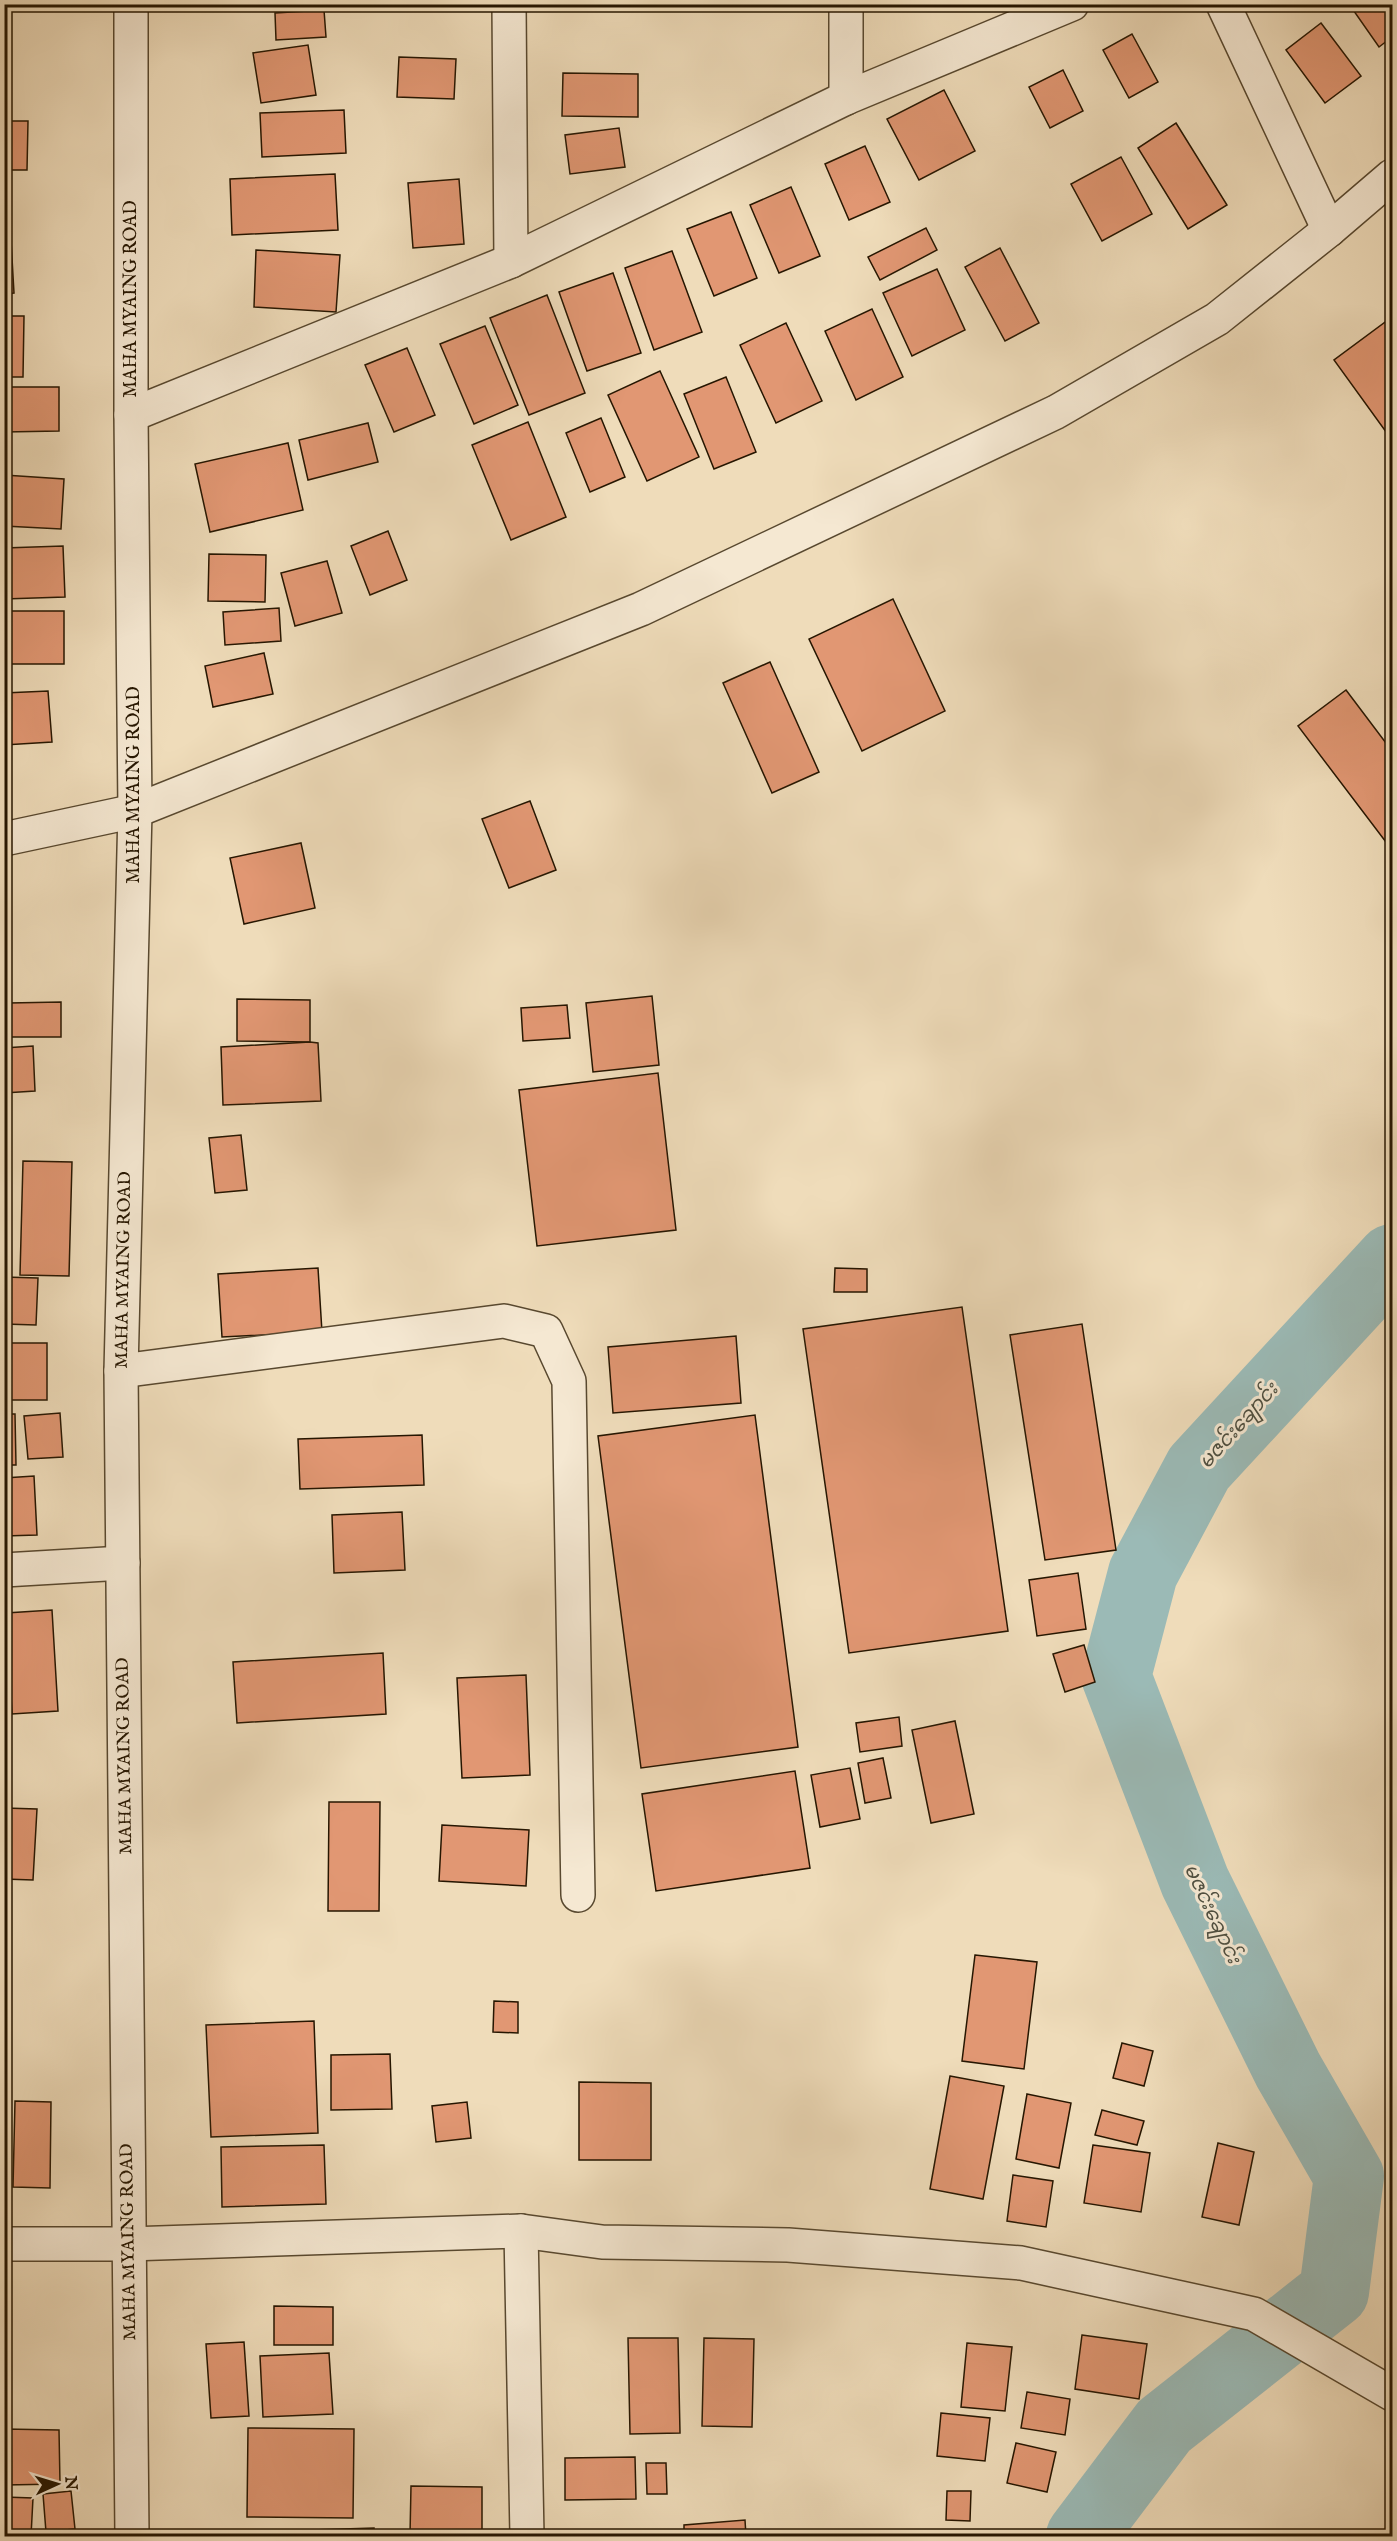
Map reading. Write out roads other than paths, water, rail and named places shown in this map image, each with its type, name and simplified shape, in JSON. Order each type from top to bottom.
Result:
[{"type":"street","name":"MAHA MYAING ROAD","points":[[131,4],[131,415],[135,812],[121,1371],[132,2536]]},
{"type":"street","points":[[509,4],[511,261]]},
{"type":"street","points":[[846,4],[846,98]]},
{"type":"street","points":[[131,415],[511,261],[846,98],[1072,4]]},
{"type":"street","points":[[1223,4],[1329,230]]},
{"type":"street","points":[[4,839],[135,812],[641,609],[1056,412],[1217,319],[1329,230],[1392,176]]},
{"type":"street","points":[[121,1371],[504,1321],[546,1331],[569,1381],[578,1895]]},
{"type":"street","points":[[4,1570],[123,1563]]},
{"type":"street","points":[[521,2231],[527,2536]]},
{"type":"street","points":[[4,2244],[129,2244],[521,2231],[602,2242],[788,2246],[1021,2263],[1254,2314],[1392,2394]]},
{"type":"waterway","name":"မဇင်းချောင်း","points":[[1081,2536],[1164,2426],[1334,2292],[1349,2176],[1288,2070],[1195,1882],[1116,1676],[1143,1573],[1199,1468],[1392,1259]]}]
